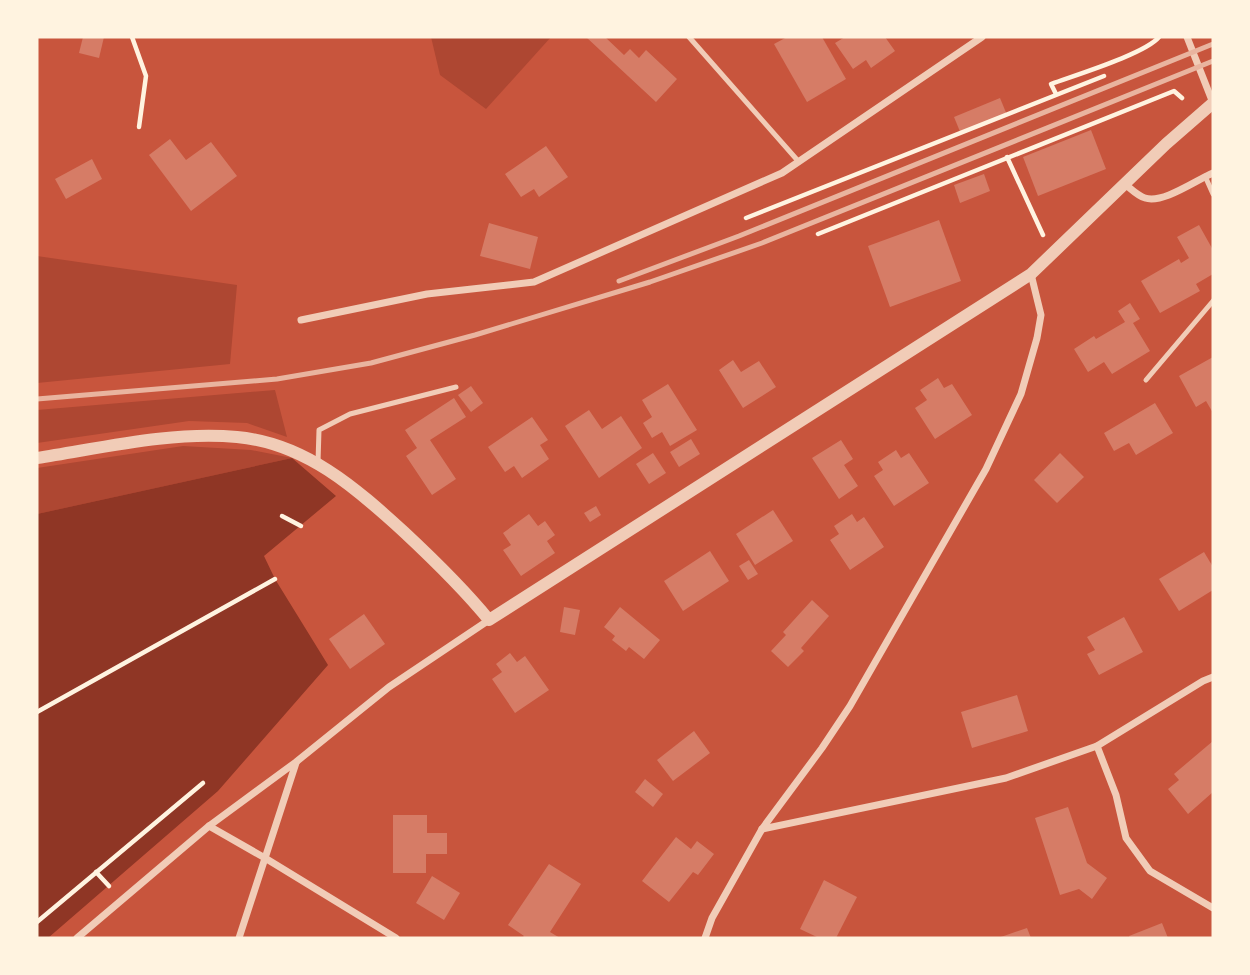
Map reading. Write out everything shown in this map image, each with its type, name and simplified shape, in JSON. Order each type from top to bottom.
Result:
[{"type":"street","points":[[301,320],[427,294],[534,282],[782,173],[982,37]]},
{"type":"street","points":[[77,938],[209,826],[296,762],[389,687],[489,620],[1031,274],[1166,144],[1213,103],[1187,37]]},
{"type":"street","points":[[1126,185],[1144,198],[1152,199],[1167,196],[1209,175]]},
{"type":"street","points":[[705,938],[712,918],[762,829],[850,706],[986,469],[1021,394],[1037,338],[1041,315],[1031,274]]},
{"type":"street","points":[[37,458],[190,435],[239,437],[272,443],[318,462],[357,488],[431,556],[489,620]]},
{"type":"street","points":[[762,829],[1006,778],[1097,746],[1213,677]]},
{"type":"street","points":[[1097,746],[1116,795],[1126,838],[1150,871],[1213,908]]},
{"type":"street","points":[[239,938],[296,762]]},
{"type":"street","points":[[209,826],[396,938]]},
{"type":"lane","points":[[690,37],[799,162]]},
{"type":"lane","points":[[1209,175],[1213,194]]},
{"type":"lane","points":[[1146,380],[1213,301]]},
{"type":"lane","points":[[318,462],[319,430],[350,414],[456,387]]},
{"type":"path","points":[[132,37],[146,76],[139,127]]},
{"type":"path","points":[[1056,94],[1051,84],[1128,55],[1159,37]]},
{"type":"path","points":[[746,218],[1104,76]]},
{"type":"path","points":[[818,234],[1174,91],[1182,97]]},
{"type":"path","points":[[1007,158],[1043,235]]},
{"type":"path","points":[[282,516],[301,526]]},
{"type":"path","points":[[37,712],[275,579]]},
{"type":"path","points":[[37,922],[203,783]]},
{"type":"path","points":[[96,872],[109,886]]},
{"type":"shaded area","points":[[431,37],[551,37],[486,109],[440,75]]},
{"type":"shaded area","points":[[37,256],[237,285],[230,364],[37,383]]},
{"type":"shaded area","points":[[275,390],[287,437],[247,423],[189,421],[37,443],[37,410]]},
{"type":"shaded area","points":[[183,446],[251,450],[292,458],[37,514],[37,468]]},
{"type":"shaded area","points":[[292,458],[336,496],[264,556],[275,579],[328,665],[218,791],[48,938],[37,938],[37,514]]},
{"type":"building","points":[[83,37],[104,37],[99,58],[79,53]]},
{"type":"building","points":[[586,37],[605,37],[624,55],[630,49],[639,58],[646,50],[677,79],[656,102]]},
{"type":"building","points":[[787,37],[822,37],[846,79],[807,102],[774,44]]},
{"type":"building","points":[[845,37],[885,37],[895,51],[871,68],[866,60],[853,69],[835,43]]},
{"type":"building","points":[[1000,98],[1007,115],[961,134],[954,117]]},
{"type":"building","points":[[1091,130],[1106,169],[1038,196],[1023,157]]},
{"type":"building","points":[[170,139],[186,160],[211,142],[237,176],[191,211],[149,155]]},
{"type":"building","points":[[546,146],[568,177],[539,197],[534,189],[521,197],[505,174]]},
{"type":"building","points":[[92,159],[102,179],[66,199],[55,179]]},
{"type":"building","points":[[984,174],[990,191],[960,203],[954,185]]},
{"type":"building","points":[[939,220],[961,281],[890,307],[868,246]]},
{"type":"building","points":[[489,223],[538,237],[530,269],[480,256]]},
{"type":"building","points":[[1199,225],[1213,250],[1213,274],[1196,284],[1200,291],[1160,313],[1141,281],[1179,259],[1181,263],[1189,258],[1177,237]]},
{"type":"building","points":[[1130,303],[1140,319],[1133,323],[1150,351],[1112,374],[1104,362],[1088,372],[1074,349],[1094,336],[1096,339],[1125,322],[1118,311]]},
{"type":"building","points":[[1213,357],[1213,413],[1206,401],[1196,407],[1179,376]]},
{"type":"building","points":[[733,360],[741,372],[759,361],[776,387],[743,408],[719,370]]},
{"type":"building","points":[[938,378],[944,388],[952,384],[972,415],[935,439],[915,408],[927,400],[920,390]]},
{"type":"building","points":[[668,384],[697,430],[670,446],[662,432],[652,438],[643,423],[652,417],[642,400]]},
{"type":"building","points":[[471,386],[483,403],[471,412],[458,395]]},
{"type":"building","points":[[454,398],[466,417],[430,440],[456,479],[432,495],[406,456],[417,448],[405,430]]},
{"type":"building","points":[[1155,403],[1173,433],[1136,455],[1129,443],[1114,451],[1104,433]]},
{"type":"building","points":[[589,410],[602,429],[621,416],[642,448],[599,478],[565,426]]},
{"type":"building","points":[[532,417],[548,440],[540,445],[549,459],[522,478],[514,466],[505,472],[488,447]]},
{"type":"building","points":[[691,439],[700,454],[679,467],[670,452]]},
{"type":"building","points":[[841,440],[853,459],[844,465],[858,486],[839,499],[812,458]]},
{"type":"building","points":[[896,450],[901,458],[909,453],[929,483],[894,506],[874,476],[883,470],[878,462]]},
{"type":"building","points":[[653,453],[666,473],[649,484],[636,464]]},
{"type":"building","points":[[1060,453],[1084,477],[1057,503],[1034,480]]},
{"type":"building","points":[[596,506],[601,515],[590,522],[584,513]]},
{"type":"building","points":[[773,510],[793,541],[755,565],[736,534]]},
{"type":"building","points":[[529,514],[538,526],[545,521],[555,535],[547,541],[555,553],[521,576],[503,550],[511,545],[503,533]]},
{"type":"building","points":[[852,514],[857,522],[864,517],[884,547],[850,570],[830,540],[839,534],[834,526]]},
{"type":"building","points":[[710,551],[729,581],[683,611],[664,581]]},
{"type":"building","points":[[1204,552],[1213,567],[1213,590],[1179,611],[1159,579]]},
{"type":"building","points":[[749,560],[758,574],[748,580],[739,566]]},
{"type":"building","points":[[812,600],[829,616],[801,648],[804,651],[788,667],[771,651],[786,635],[783,632]]},
{"type":"building","points":[[564,607],[580,610],[575,635],[560,632]]},
{"type":"building","points":[[620,607],[660,640],[644,659],[629,647],[626,651],[612,640],[615,636],[604,627]]},
{"type":"building","points":[[364,614],[385,644],[350,669],[329,639]]},
{"type":"building","points":[[1124,617],[1143,652],[1099,675],[1087,654],[1095,650],[1087,637]]},
{"type":"building","points":[[510,653],[517,662],[525,656],[549,690],[515,713],[492,679],[502,672],[496,664]]},
{"type":"building","points":[[1017,695],[1028,731],[972,748],[961,712]]},
{"type":"building","points":[[694,731],[710,753],[673,781],[657,760]]},
{"type":"building","points":[[1213,741],[1213,792],[1188,814],[1168,789],[1179,780],[1174,774]]},
{"type":"building","points":[[645,779],[663,794],[653,807],[635,792]]},
{"type":"building","points":[[1068,807],[1087,863],[1107,878],[1092,899],[1079,889],[1060,895],[1035,818]]},
{"type":"building","points":[[393,815],[427,815],[427,833],[447,833],[447,854],[426,854],[426,873],[393,873]]},
{"type":"building","points":[[676,837],[691,849],[697,841],[714,854],[698,875],[693,872],[669,902],[642,881]]},
{"type":"building","points":[[549,864],[581,884],[550,932],[560,938],[522,938],[524,936],[508,925]]},
{"type":"building","points":[[432,876],[460,893],[444,920],[416,903]]},
{"type":"building","points":[[824,880],[857,897],[836,938],[819,938],[800,929]]},
{"type":"building","points":[[1162,923],[1168,938],[1129,936]]},
{"type":"building","points":[[1027,928],[1031,938],[998,938]]},
{"type":"railway","points":[[619,281],[739,236],[1213,44]]},
{"type":"railway","points":[[37,399],[277,379],[371,363],[475,335],[650,282],[762,243],[1213,61]]}]
